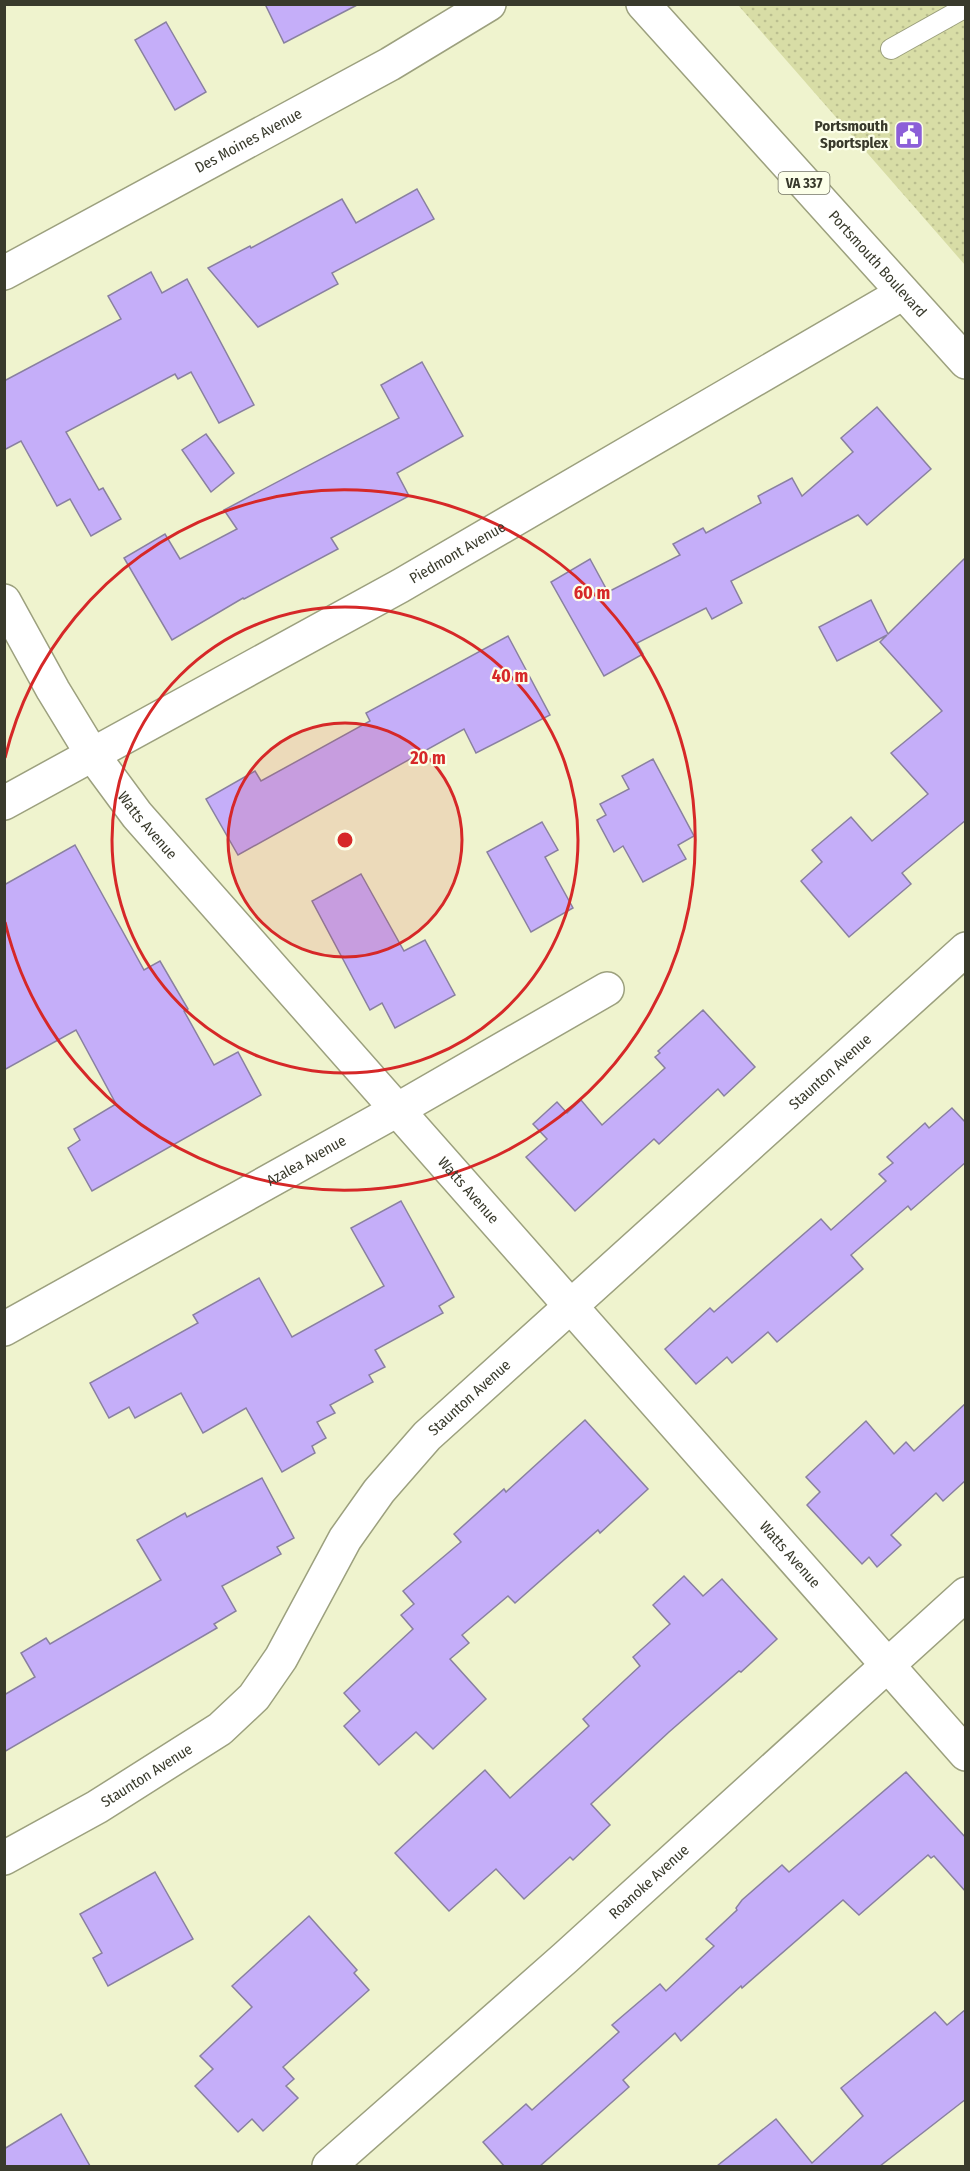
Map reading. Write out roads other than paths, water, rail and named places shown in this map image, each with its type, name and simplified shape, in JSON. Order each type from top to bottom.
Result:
[{"type":"street","name":"Des Moines Avenue","points":[[4,273],[390,64],[489,4]]},
{"type":"street","name":"Portsmouth Boulevard","points":[[643,4],[966,362]]},
{"type":"street","name":"Piedmont Avenue","points":[[4,803],[400,586],[903,293]]},
{"type":"street","name":"Watts Avenue","points":[[4,602],[92,754],[137,815],[966,1754]]},
{"type":"street","name":"Staunton Avenue","points":[[4,1858],[97,1807],[220,1729],[254,1697],[281,1658],[345,1539],[379,1491],[427,1436],[966,949]]},
{"type":"street","name":"Azalea Avenue","points":[[4,1329],[397,1110],[608,989]]},
{"type":"street","name":"Roanoke Avenue","points":[[329,2166],[565,1958],[966,1594]]},
{"type":"lane","points":[[891,49],[966,8]]},
{"type":"place","name":"Portsmouth Sportsplex","points":[[909,135]]}]
